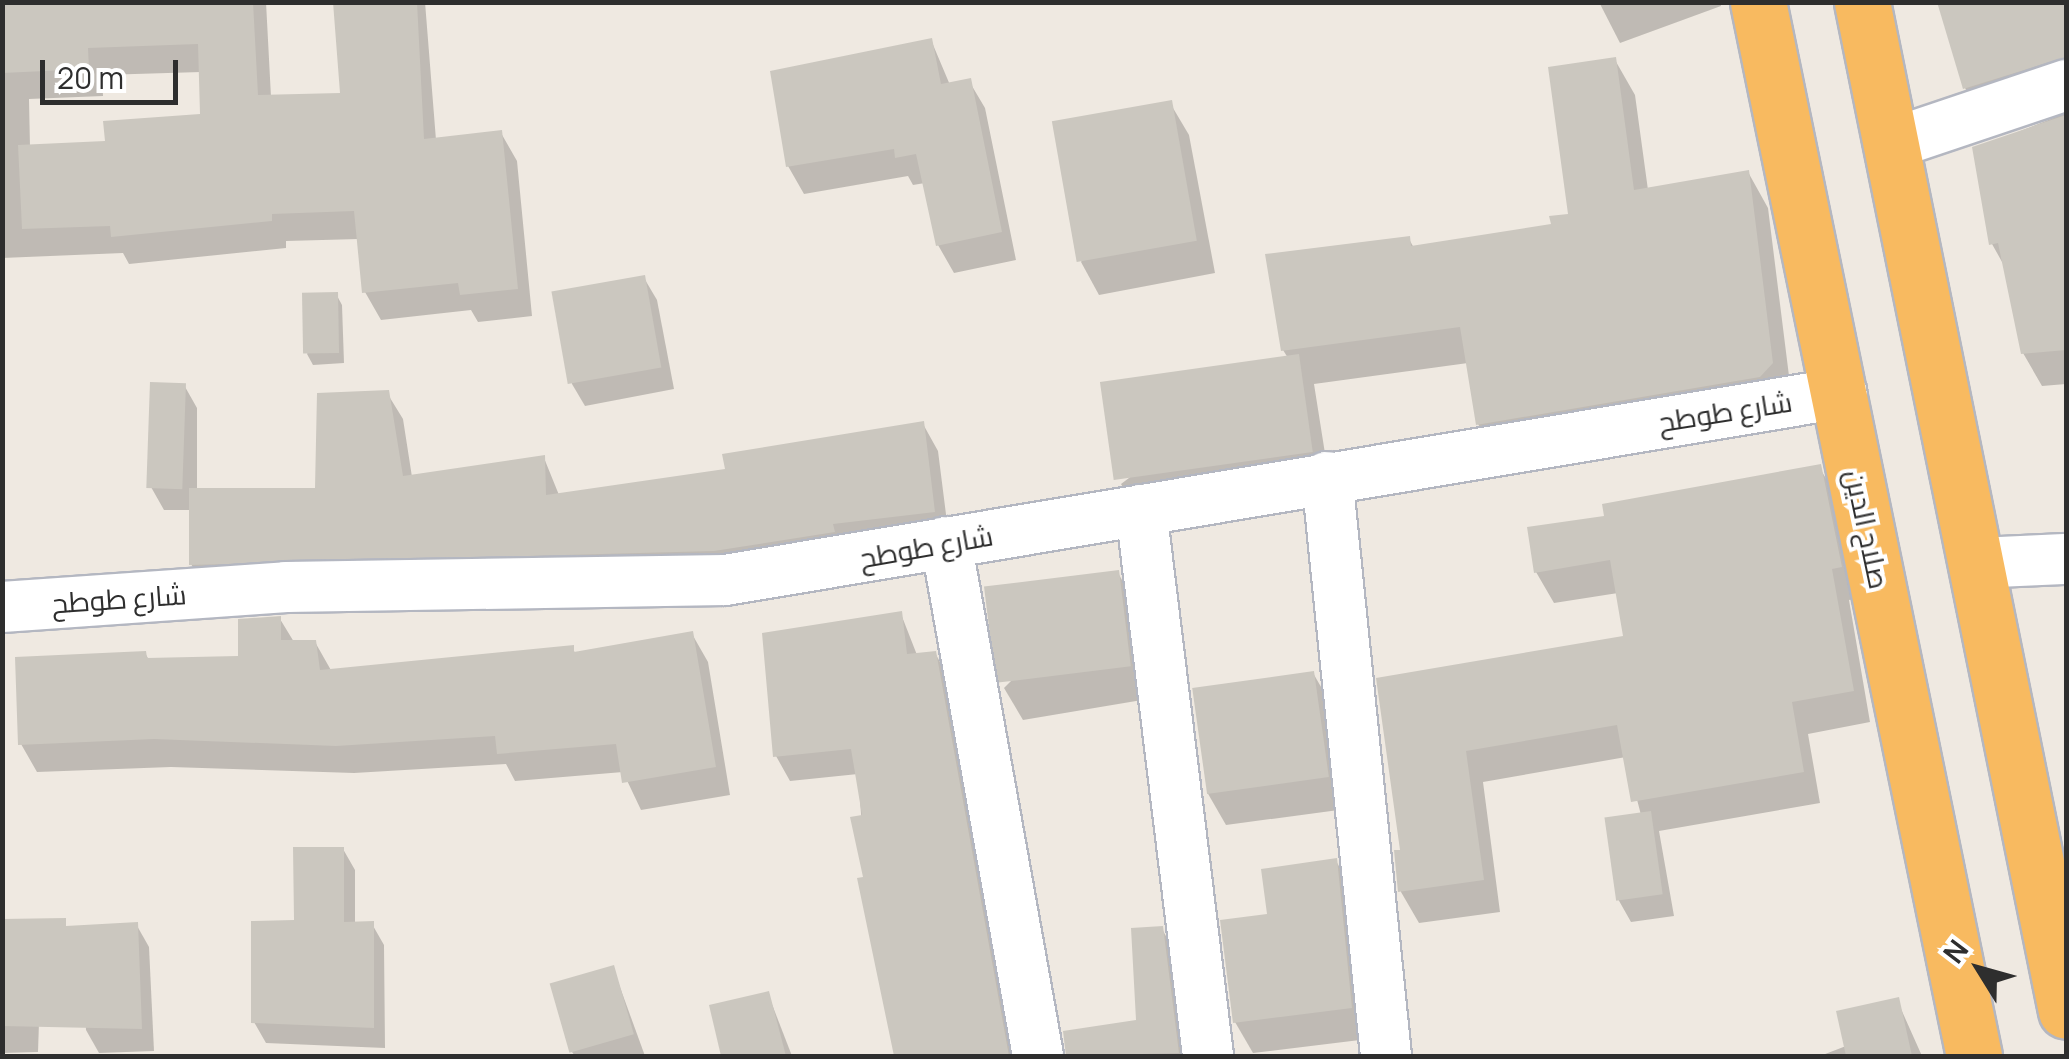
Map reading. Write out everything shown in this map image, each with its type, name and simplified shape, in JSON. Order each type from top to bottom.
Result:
[{"type":"highway","name":"صلاح الدين","points":[[1758,2],[1974,1056]]},
{"type":"highway","points":[[1862,2],[1894,143],[2066,1010]]},
{"type":"street","points":[[1894,143],[2066,85]]},
{"type":"street","name":"شارع طوطح","points":[[2,607],[286,587],[724,580],[1840,393]]},
{"type":"street","points":[[1327,478],[1386,1056]]},
{"type":"street","points":[[1140,510],[1208,1056]]},
{"type":"street","points":[[946,542],[1038,1056]]},
{"type":"street","points":[[1978,563],[2066,559]]},
{"type":"building","points":[[2,2],[253,2],[258,95],[340,93],[333,2],[417,2],[424,139],[502,130],[518,289],[460,295],[458,283],[362,293],[354,211],[272,214],[272,221],[111,237],[110,226],[22,229],[18,145],[105,141],[103,121],[200,114],[198,44],[88,48],[89,69],[2,73]]},
{"type":"building","points":[[1937,2],[2066,2],[2066,57],[1963,89]]},
{"type":"building","points":[[932,38],[941,84],[971,78],[1002,232],[936,246],[916,154],[895,158],[894,149],[786,167],[770,71]]},
{"type":"building","points":[[1616,57],[1634,190],[1749,170],[1773,363],[1760,377],[1476,425],[1460,327],[1281,351],[1265,254],[1410,236],[1411,246],[1551,224],[1549,216],[1568,214],[1548,67]]},
{"type":"building","points":[[1172,100],[1197,241],[1077,262],[1052,121]]},
{"type":"building","points":[[2066,115],[2066,350],[2021,354],[1998,243],[1989,245],[1972,147]]},
{"type":"building","points":[[645,275],[661,368],[568,384],[551,291]]},
{"type":"building","points":[[338,292],[339,353],[303,354],[302,293]]},
{"type":"building","points":[[1299,354],[1313,452],[1114,480],[1100,382]]},
{"type":"building","points":[[150,382],[186,383],[182,489],[146,488]]},
{"type":"building","points":[[389,390],[403,476],[545,455],[546,495],[725,469],[722,454],[924,421],[935,512],[833,524],[835,532],[714,551],[189,565],[189,488],[315,488],[317,393]]},
{"type":"building","points":[[1821,464],[1842,567],[1832,569],[1854,691],[1792,702],[1804,772],[1631,802],[1617,725],[1466,751],[1484,880],[1398,892],[1394,850],[1400,850],[1376,678],[1623,636],[1610,560],[1534,573],[1527,527],[1604,516],[1602,504]]},
{"type":"building","points":[[1119,570],[1131,666],[996,683],[984,587]]},
{"type":"building","points":[[902,611],[907,654],[936,651],[1009,1056],[894,1056],[857,878],[863,877],[850,817],[862,815],[851,749],[773,757],[762,633]]},
{"type":"building","points":[[281,616],[281,640],[316,640],[320,670],[574,645],[574,652],[693,631],[716,767],[622,783],[616,744],[497,754],[495,736],[336,746],[154,739],[18,745],[15,657],[146,651],[147,658],[238,656],[238,619]]},
{"type":"building","points":[[1314,671],[1329,777],[1207,794],[1192,688]]},
{"type":"building","points":[[1651,811],[1663,894],[1616,901],[1604,818]]},
{"type":"building","points":[[293,847],[344,847],[344,922],[374,921],[374,1028],[251,1023],[251,921],[294,920]]},
{"type":"building","points":[[1337,858],[1352,1008],[1233,1023],[1220,920],[1267,914],[1261,869]]},
{"type":"building","points":[[66,918],[66,926],[138,922],[142,1029],[2,1026],[2,919]]},
{"type":"building","points":[[1163,926],[1179,1053],[1066,1056],[1063,1031],[1136,1020],[1131,928]]},
{"type":"building","points":[[614,965],[634,1034],[569,1053],[550,983]]},
{"type":"building","points":[[769,991],[786,1056],[721,1056],[709,1005]]},
{"type":"building","points":[[1899,997],[1912,1056],[1846,1056],[1836,1011]]}]
